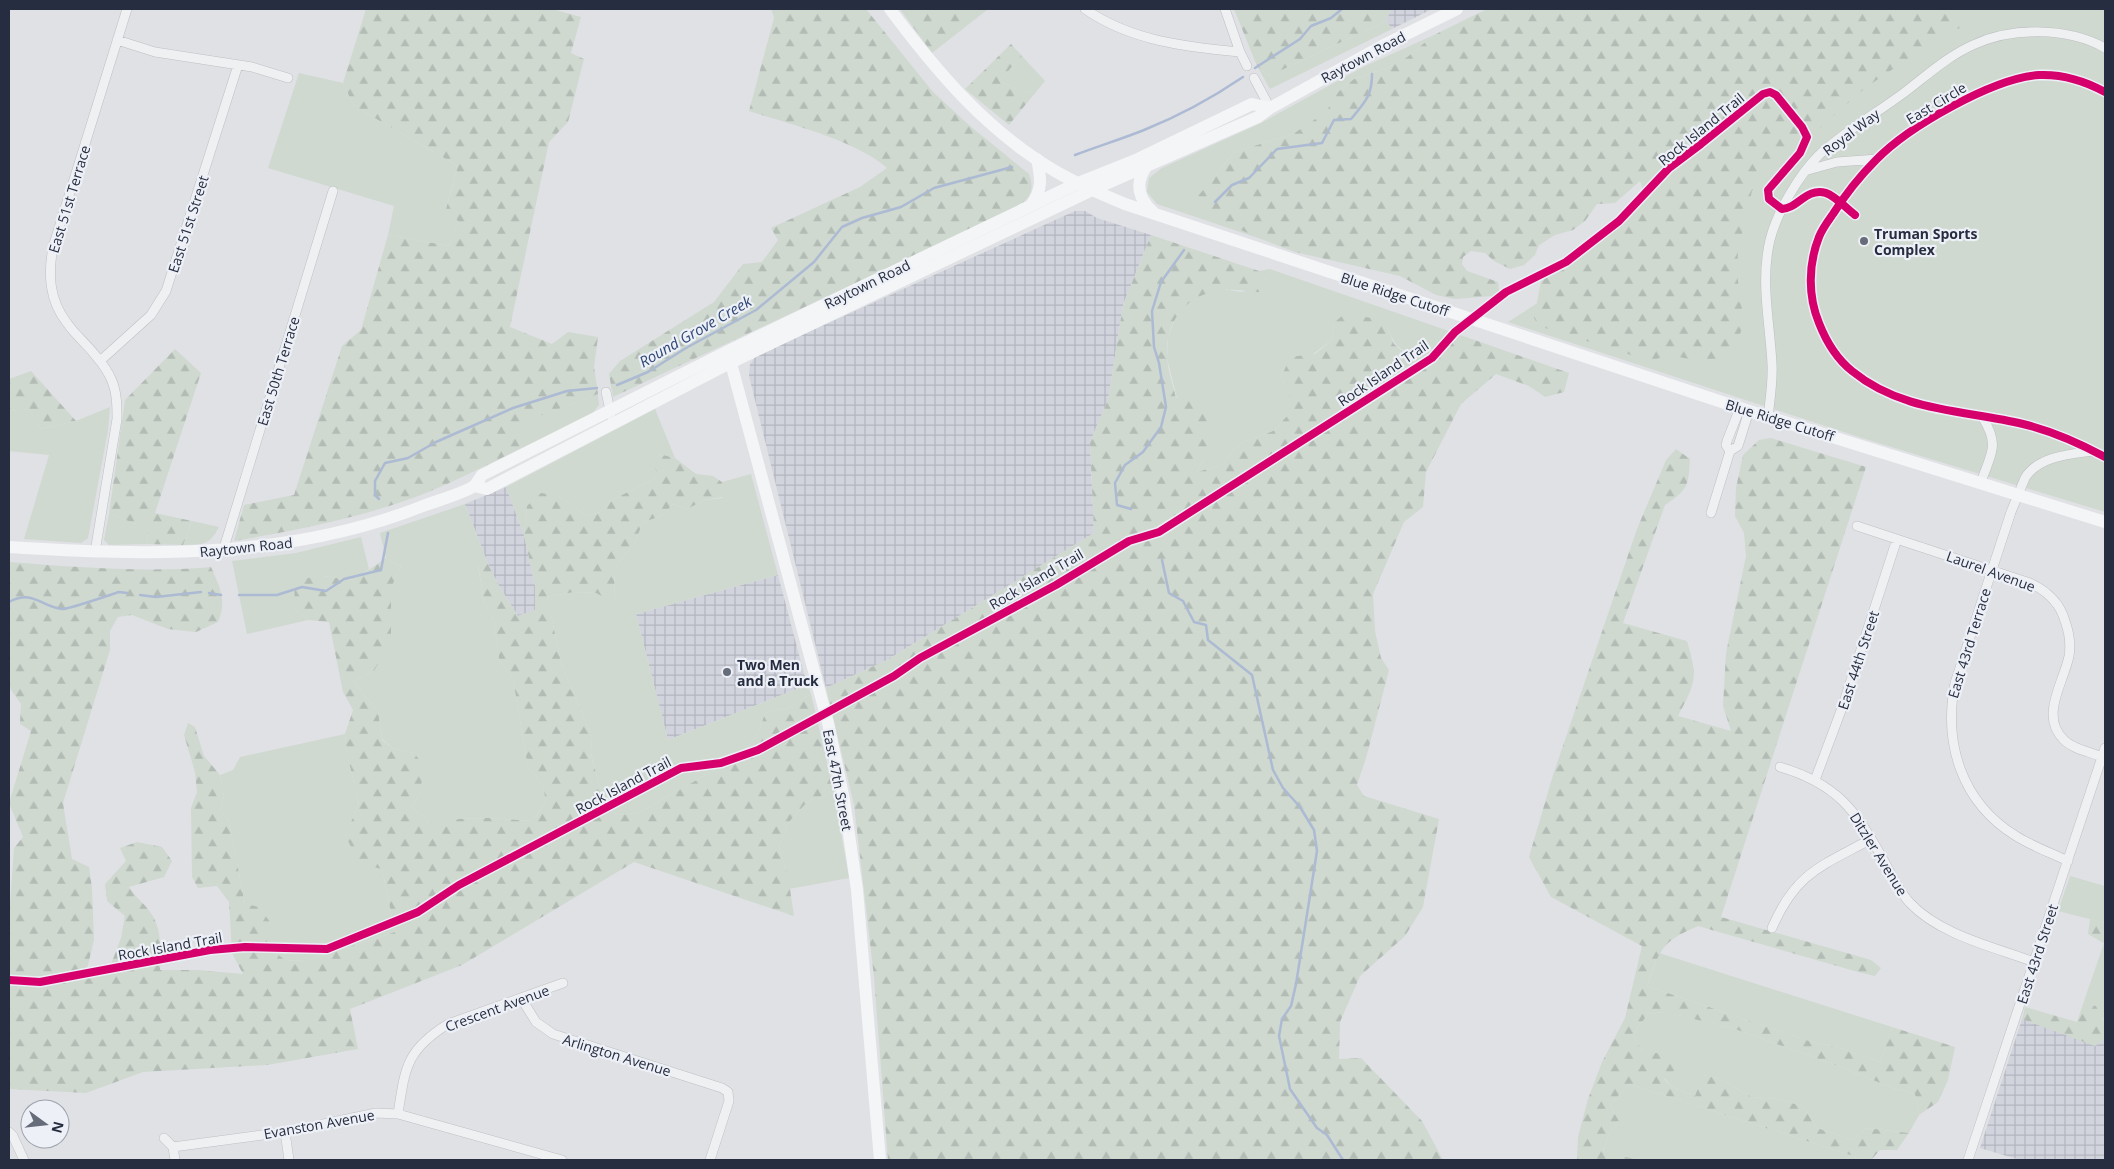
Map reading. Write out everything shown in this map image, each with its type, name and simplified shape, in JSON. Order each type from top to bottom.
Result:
[{"type":"main road","name":"Blue Ridge Cutoff","points":[[890,9],[926,56],[970,105],[1000,133],[1037,159],[1092,190],[1154,213],[1768,417],[2105,522]]},
{"type":"main road","name":"Raytown Road","points":[[9,547],[95,552],[171,553],[223,551],[300,541],[357,528],[409,512],[474,486],[482,475],[610,410],[1092,190],[1258,118],[1270,108],[1384,45],[1457,9]]},
{"type":"main road","name":"Raytown Road","points":[[474,486],[487,489],[613,424],[730,356],[1031,205],[1078,183],[1138,159],[1252,104],[1270,108]]},
{"type":"main road","points":[[1031,205],[1040,191],[1041,183],[1037,159]]},
{"type":"main road","points":[[1146,167],[1140,180],[1140,194],[1146,206],[1154,213]]},
{"type":"main road","name":"East 47th Street","points":[[730,356],[828,724],[844,800],[857,890],[880,1160]]},
{"type":"street","name":"East 51st Terrace","points":[[95,552],[117,419],[117,397],[112,381],[100,361],[67,324],[58,310],[51,289],[49,268],[53,246],[103,92],[127,9]]},
{"type":"street","points":[[1085,9],[1106,22],[1159,42],[1240,52]]},
{"type":"street","points":[[1226,9],[1240,52],[1247,66]]},
{"type":"street","name":"Royal Way","points":[[1768,417],[1772,366],[1765,273],[1770,240],[1782,209],[1819,156],[1941,65],[1972,45],[2000,36],[2031,32],[2063,34],[2095,42],[2105,48]]},
{"type":"street","points":[[117,40],[173,55],[238,65],[288,78]]},
{"type":"street","name":"East 51st Street","points":[[100,361],[151,315],[166,291],[238,65]]},
{"type":"street","name":"East Circle","points":[[2105,92],[2065,76],[2039,75],[2015,78],[1971,96],[1911,132],[1878,159],[1843,198],[1819,235],[1810,267],[1813,308],[1827,342],[1851,370],[1885,391],[1924,406],[2023,424],[2067,438],[2105,458]]},
{"type":"street","points":[[1254,78],[1270,108]]},
{"type":"street","points":[[1808,170],[1837,162],[1878,159]]},
{"type":"street","name":"East 50th Terrace","points":[[223,551],[333,191]]},
{"type":"street","points":[[606,392],[613,424]]},
{"type":"street","points":[[1711,513],[1730,451],[1738,446],[1744,409]]},
{"type":"street","points":[[1981,482],[1993,445],[1992,434],[1983,418]]},
{"type":"street","points":[[2018,494],[2028,473],[2039,464],[2061,456],[2093,451]]},
{"type":"street","name":"East 43rd Terrace","points":[[2018,494],[1955,683],[1950,716],[1955,755],[1970,791],[1991,818],[2016,836],[2068,861]]},
{"type":"street","name":"Laurel Avenue","points":[[1858,526],[1992,569],[2038,587],[2052,598],[2063,613],[2070,648],[2066,668],[2053,708],[2053,720],[2060,736],[2068,743],[2104,752]]},
{"type":"street","name":"East 44th Street","points":[[1815,780],[1842,708],[1897,539]]},
{"type":"street","name":"East 43rd Street","points":[[1968,1160],[2104,752]]},
{"type":"street","name":"Ditzler Avenue","points":[[1780,767],[1815,780],[1831,790],[1848,806],[1871,838],[1901,892],[1926,917],[1950,931],[2034,962]]},
{"type":"street","points":[[1772,928],[1788,898],[1806,876],[1824,863],[1871,838]]},
{"type":"street","name":"Crescent Avenue","points":[[398,1114],[403,1079],[410,1057],[422,1043],[448,1024],[563,983]]},
{"type":"street","name":"Arlington Avenue","points":[[521,998],[536,1022],[552,1034],[722,1088],[728,1092],[729,1101],[710,1160]]},
{"type":"street","name":"Evanston Avenue","points":[[173,1147],[286,1132],[376,1113],[398,1114],[562,1160]]},
{"type":"street","points":[[9,1132],[24,1160]]},
{"type":"street","points":[[286,1132],[289,1160]]},
{"type":"street","points":[[164,1138],[173,1147],[175,1160]]},
{"type":"shaded area","points":[[1391,9],[1432,9],[1392,29],[1386,21]]},
{"type":"shaded area","points":[[1075,211],[1085,211],[1097,218],[1151,235],[1123,305],[1108,400],[1090,442],[1094,533],[887,660],[826,688],[749,376],[750,364],[756,356]]},
{"type":"shaded area","points":[[506,487],[524,535],[535,586],[536,610],[518,616],[488,564],[465,504]]},
{"type":"shaded area","points":[[778,575],[807,685],[668,740],[636,614]]},
{"type":"shaded area","points":[[2022,1019],[2095,1045],[2105,1039],[2105,1160],[2020,1160],[1980,1148]]},
{"type":"green space","points":[[366,9],[552,9],[581,17],[571,53],[584,59],[568,122],[549,142],[510,327],[552,344],[568,332],[598,337],[594,367],[598,394],[513,426],[522,448],[426,493],[403,502],[331,522],[234,541],[244,505],[294,495],[342,346],[361,330],[388,235],[449,246],[458,221],[446,209],[458,166],[354,106],[343,83]]},
{"type":"green space","points":[[771,9],[866,9],[933,92],[970,126],[1029,174],[1032,187],[1030,194],[1021,205],[613,397],[609,374],[620,361],[714,302],[743,264],[762,262],[778,240],[771,228],[860,187],[887,168],[874,158],[822,134],[749,111],[774,18]]},
{"type":"green space","points":[[900,9],[986,9],[987,10],[932,53]]},
{"type":"green space","points":[[1234,9],[1391,9],[1386,21],[1269,76],[1257,66]]},
{"type":"green space","points":[[1487,9],[1980,9],[1970,15],[1965,27],[1952,30],[1938,46],[1893,69],[1865,88],[1803,143],[1780,151],[1764,169],[1752,191],[1738,251],[1737,274],[1742,310],[1741,331],[1735,349],[1726,364],[1705,359],[1689,359],[1669,355],[1650,361],[1539,326],[1534,318],[1541,281],[1621,219],[1643,189],[1640,181],[1615,203],[1597,204],[1585,221],[1573,230],[1555,235],[1539,245],[1535,255],[1524,265],[1510,269],[1494,261],[1485,253],[1471,251],[1463,257],[1462,264],[1467,271],[1498,282],[1499,291],[1492,296],[1455,299],[1436,295],[1400,276],[1295,252],[1196,210],[1195,199],[1234,152],[1293,134],[1326,112],[1338,92],[1354,79],[1387,68],[1406,58],[1434,35]]},
{"type":"green space","name":"Truman Sports Complex","points":[[1942,9],[2105,9],[2105,512],[1862,438],[1508,322],[1536,304]]},
{"type":"green space","points":[[1386,21],[1392,29],[1270,89],[1257,66],[1269,76]]},
{"type":"green space","points":[[1434,35],[1406,58],[1387,68],[1354,79],[1338,92],[1327,112],[1293,134],[1234,152],[1216,176],[1234,226],[1261,239],[1157,204],[1147,192],[1149,178],[1162,168],[1261,123],[1363,67]]},
{"type":"green space","points":[[1011,44],[1022,56],[999,81],[1017,89],[1035,93],[1009,125],[965,89]]},
{"type":"green space","points":[[1022,56],[1045,81],[1035,93],[1017,89],[999,81]]},
{"type":"green space","points":[[299,73],[343,83],[354,106],[458,166],[446,208],[458,221],[449,246],[388,235],[394,206],[268,168]]},
{"type":"green space","points":[[1151,235],[1259,271],[1268,281],[1262,292],[1220,290],[1208,293],[1187,305],[1174,322],[1167,344],[1167,357],[1176,398],[1201,398],[1214,413],[1211,444],[1197,472],[1222,465],[1241,443],[1273,431],[1289,414],[1289,391],[1281,378],[1290,357],[1315,354],[1332,340],[1334,323],[1344,314],[1372,318],[1388,329],[1394,344],[1401,350],[1422,355],[1437,341],[1443,329],[1569,373],[1564,392],[1545,397],[1529,386],[1496,374],[1461,404],[1426,472],[1423,507],[1404,522],[1373,594],[1375,631],[1381,658],[1389,670],[1357,785],[1364,796],[1439,819],[1423,907],[1405,936],[1360,976],[1340,1022],[1339,1059],[1361,1058],[1422,1121],[1443,1160],[888,1160],[874,977],[854,805],[826,688],[887,660],[1094,533],[1090,442],[1108,400],[1123,305]]},
{"type":"green space","points":[[1270,269],[1443,329],[1437,341],[1422,355],[1400,348],[1388,329],[1334,323],[1332,340],[1281,378],[1289,391],[1289,414],[1273,431],[1241,443],[1222,465],[1197,472],[1211,444],[1201,398],[1177,399],[1167,358],[1168,337],[1177,314],[1198,295],[1222,289],[1242,292],[1268,281],[1259,271]]},
{"type":"green space","points":[[175,349],[201,373],[155,513],[192,521],[183,545],[147,544],[148,528],[109,514],[125,400]]},
{"type":"green space","points":[[31,371],[76,421],[40,429],[29,409],[9,411],[9,379]]},
{"type":"green space","points":[[598,394],[599,405],[591,415],[522,448],[512,426]]},
{"type":"green space","points":[[110,407],[108,430],[88,538],[81,543],[24,539],[49,455],[9,451],[9,411],[29,409],[40,429],[76,421]]},
{"type":"green space","points":[[655,409],[675,458],[659,454],[655,464],[658,477],[610,501],[600,512],[587,516],[559,496],[527,506],[524,535],[506,487]]},
{"type":"green space","points":[[1771,438],[1866,467],[1721,917],[1871,960],[1881,968],[1875,976],[1698,926],[1669,942],[1655,963],[1647,986],[1809,1041],[1836,1047],[1880,1062],[1892,1027],[1955,1047],[1948,1080],[1938,1102],[1919,1115],[1915,1094],[1893,1088],[1732,1028],[1664,1012],[1648,1014],[1633,1034],[1643,1053],[1672,1053],[1675,1070],[1664,1079],[1672,1087],[1695,1096],[1703,1075],[1718,1078],[1752,1097],[1779,1099],[1804,1107],[1817,1128],[1852,1140],[1866,1128],[1909,1133],[1897,1150],[1880,1150],[1871,1160],[1866,1160],[1629,1084],[1610,1105],[1619,1121],[1608,1136],[1603,1152],[1639,1160],[1577,1160],[1578,1137],[1588,1099],[1602,1062],[1625,1018],[1642,946],[1551,897],[1529,857],[1553,775],[1637,529],[1666,460],[1676,449],[1690,459],[1688,481],[1683,491],[1665,505],[1623,623],[1687,641],[1694,672],[1692,687],[1678,716],[1731,731],[1723,706],[1726,653],[1746,556],[1744,533],[1735,516],[1736,488],[1743,455],[1759,440]]},
{"type":"green space","points":[[659,454],[675,458],[696,474],[713,476],[722,482],[722,497],[705,500],[687,509],[673,504],[662,516],[643,522],[635,542],[614,569],[615,603],[596,593],[574,592],[547,597],[562,666],[592,737],[591,755],[607,807],[617,815],[638,813],[743,754],[759,732],[765,713],[788,708],[811,694],[834,792],[808,801],[789,822],[779,847],[788,876],[794,916],[634,862],[462,965],[350,1009],[358,1049],[267,1065],[143,1072],[86,1093],[9,1089],[9,918],[14,848],[23,837],[9,803],[31,731],[20,724],[21,704],[9,687],[9,562],[135,569],[211,567],[220,588],[222,601],[218,622],[196,632],[168,629],[132,615],[118,617],[110,631],[110,650],[63,803],[72,859],[89,867],[92,888],[94,940],[87,969],[108,972],[121,938],[125,916],[107,901],[105,884],[126,861],[120,848],[137,842],[162,847],[172,861],[164,877],[129,887],[148,909],[157,925],[159,932],[160,970],[198,970],[243,974],[232,953],[229,902],[217,886],[198,888],[192,877],[191,808],[197,792],[195,772],[184,735],[188,723],[195,727],[204,756],[220,775],[224,796],[220,810],[229,822],[245,904],[259,907],[270,922],[266,945],[285,960],[306,961],[395,932],[382,869],[361,864],[345,836],[359,803],[347,754],[345,734],[353,710],[343,692],[329,622],[308,620],[294,608],[295,580],[322,576],[354,580],[386,558],[401,566],[391,588],[391,640],[374,671],[353,682],[378,711],[382,740],[392,748],[414,753],[424,766],[420,793],[412,807],[427,820],[434,834],[458,819],[488,818],[532,821],[546,803],[543,785],[528,768],[513,679],[499,659],[494,621],[484,602],[478,565],[488,564],[518,616],[535,610],[535,586],[524,535],[527,506],[541,493],[559,496],[587,516],[600,512],[610,501],[658,477],[654,464]]},
{"type":"green space","points":[[751,474],[778,575],[636,614],[668,740],[807,685],[811,694],[788,708],[765,713],[759,732],[743,754],[638,813],[617,815],[607,807],[599,784],[591,754],[592,737],[562,666],[547,597],[574,592],[596,593],[615,602],[614,569],[635,542],[643,522],[662,516],[673,504],[687,509],[705,500],[722,498],[722,482]]},
{"type":"green space","points":[[465,504],[488,564],[478,566],[484,602],[494,621],[499,659],[513,679],[528,768],[543,785],[546,803],[532,821],[488,818],[458,819],[434,835],[427,820],[412,807],[420,793],[414,753],[392,748],[382,739],[378,711],[353,682],[374,671],[389,611],[391,588],[401,566],[386,558],[380,533]]},
{"type":"green space","points":[[109,514],[148,528],[147,544],[109,545],[104,540]]},
{"type":"green space","points":[[192,521],[219,527],[212,538],[205,543],[183,545]]},
{"type":"green space","points":[[361,537],[369,569],[354,580],[322,576],[294,608],[308,620],[247,634],[232,561],[296,553]]},
{"type":"green space","points":[[345,734],[347,754],[359,803],[345,836],[382,869],[395,932],[306,961],[285,960],[265,945],[270,922],[245,904],[229,822],[220,810],[224,796],[220,775],[233,770],[240,757]]},
{"type":"green space","points":[[834,792],[849,878],[789,889],[788,876],[779,847],[789,822],[808,801]]},
{"type":"green space","points":[[2070,876],[2105,886],[2105,923],[2058,911]]},
{"type":"green space","points":[[2090,919],[2105,923],[2105,944],[2088,934]]},
{"type":"green space","points":[[2105,944],[2105,1020],[2083,1004]]},
{"type":"green space","points":[[1659,953],[1892,1027],[1880,1062],[1836,1047],[1809,1041],[1647,986]]},
{"type":"green space","points":[[2083,1004],[2096,1006],[2102,1019],[2105,1020],[2105,1039],[2095,1046],[2022,1019],[2025,1007],[2077,1022]]},
{"type":"green space","points":[[1665,1012],[1732,1028],[1893,1088],[1915,1094],[1919,1115],[1909,1133],[1866,1128],[1852,1140],[1817,1128],[1804,1107],[1779,1099],[1752,1097],[1718,1078],[1703,1075],[1695,1096],[1672,1087],[1643,1053],[1633,1034],[1648,1014]]},
{"type":"green space","points":[[1629,1084],[1866,1160],[1639,1160],[1603,1153],[1608,1136],[1619,1121],[1610,1105]]},
{"type":"waterway","name":"Round Grove Creek","points":[[1255,68],[1300,39],[1311,26],[1331,18],[1342,9]]},
{"type":"waterway","points":[[1215,202],[1232,185],[1249,178],[1277,149],[1322,143],[1334,120],[1351,119],[1364,103],[1371,88],[1372,74]]},
{"type":"waterway","name":"Round Grove Creek","points":[[1075,155],[1136,133],[1183,113],[1243,77]]},
{"type":"waterway","name":"Round Grove Creek","points":[[617,385],[648,372],[686,348],[756,310],[814,262],[842,227],[862,218],[901,207],[934,188],[1012,167]]},
{"type":"waterway","points":[[1131,509],[1117,505],[1115,483],[1125,465],[1143,452],[1161,427],[1166,407],[1159,363],[1154,347],[1152,311],[1161,282],[1184,250]]},
{"type":"waterway","name":"Round Grove Creek","points":[[379,499],[375,495],[375,481],[385,463],[408,458],[436,442],[513,408],[567,391],[597,388]]},
{"type":"waterway","name":"Round Grove Creek","points":[[239,595],[277,595],[302,587],[326,591],[344,579],[381,570],[388,533]]},
{"type":"waterway","points":[[1162,560],[1169,593],[1183,601],[1194,622],[1206,625],[1208,640],[1252,675],[1273,770],[1283,788],[1300,807],[1314,830],[1317,851],[1296,984],[1291,1006],[1282,1019],[1279,1036],[1290,1089],[1317,1128],[1327,1135],[1343,1160]]},
{"type":"waterway","name":"Round Grove Creek","points":[[9,602],[24,597],[62,609],[119,592],[127,593]]},
{"type":"waterway","name":"Round Grove Creek","points":[[140,595],[156,597],[201,592]]},
{"type":"waterway","name":"Round Grove Creek","points":[[209,593],[221,595]]},
{"type":"cycle path","points":[[2105,92],[2074,79],[2039,75],[2020,78],[1999,85],[1952,106],[1930,119],[1890,147],[1859,179],[1820,234],[1811,269],[1811,291],[1815,313],[1822,330],[1837,355],[1852,371],[1871,384],[1892,395],[1934,408],[2001,419],[2044,430],[2075,442],[2105,457]]},
{"type":"cycle path","name":"Rock Island Trail","points":[[9,980],[40,982],[210,950],[245,947],[327,949],[418,912],[459,885],[681,768],[721,763],[758,750],[894,676],[920,658],[1056,585],[1129,541],[1159,532],[1432,358],[1455,332],[1506,292],[1566,262],[1619,221],[1669,168],[1763,94],[1770,92],[1776,95],[1802,127],[1807,137],[1800,153],[1768,190],[1769,199],[1782,209],[1793,206],[1810,194],[1824,192],[1836,199],[1855,215]]},
{"type":"place","name":"Truman Sports Complex","points":[[1864,241]]},
{"type":"place","name":"Two Men and a Truck","points":[[727,672]]}]
